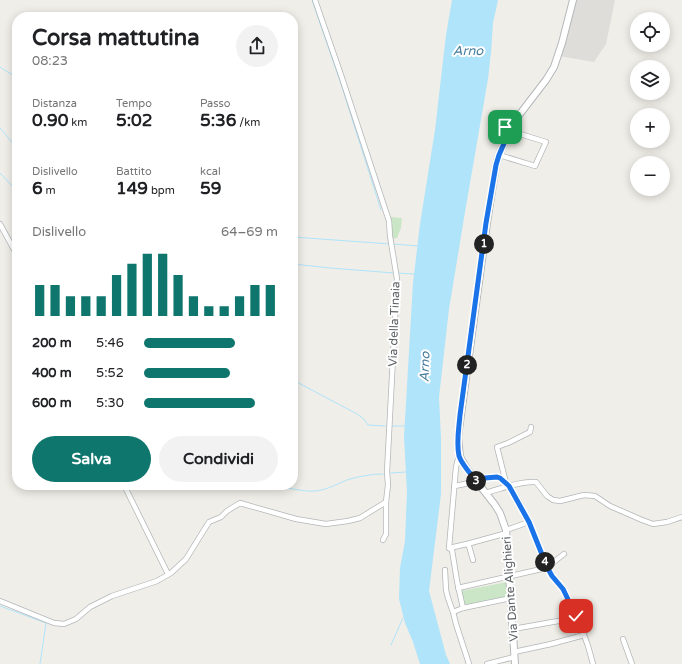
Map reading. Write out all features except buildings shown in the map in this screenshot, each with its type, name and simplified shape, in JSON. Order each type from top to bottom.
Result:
[{"type":"main road","points":[[460,457],[458,437],[460,415],[486,223],[496,165],[499,155],[511,132],[505,129],[506,125],[508,123],[514,123],[554,67],[573,0]]},
{"type":"main road","name":"Via Dante Alighieri","points":[[460,457],[467,469],[495,505],[506,531],[515,664]]},
{"type":"street","name":"Via della Tinaia","points":[[315,0],[390,221],[390,239],[397,280],[387,472],[388,492],[386,502],[386,534],[383,540]]},
{"type":"street","points":[[499,155],[535,166],[546,142],[511,132]]},
{"type":"street","points":[[0,224],[12,246]]},
{"type":"street","points":[[532,427],[530,432],[497,447],[508,485],[529,522],[547,567],[552,576],[563,589],[576,616],[593,664]]},
{"type":"street","points":[[460,457],[456,462],[449,548],[452,550],[463,608]]},
{"type":"street","points":[[454,486],[477,482],[485,478],[497,477],[508,485]]},
{"type":"street","points":[[485,492],[508,485],[536,482],[547,496],[553,500],[560,501],[584,495],[595,496],[610,506],[653,524],[667,522],[682,517]]},
{"type":"street","points":[[126,490],[168,574]]},
{"type":"street","points":[[0,602],[54,623],[64,624],[76,619],[90,607],[112,596],[157,581],[168,574],[186,559],[209,522],[221,517],[227,511],[240,503],[296,519],[326,524],[360,518],[386,502]]},
{"type":"street","points":[[449,548],[467,544],[529,522]]},
{"type":"street","points":[[467,544],[473,560]]},
{"type":"street","points":[[458,588],[547,567],[564,554]]},
{"type":"street","points":[[445,570],[446,590],[468,664]]},
{"type":"street","points":[[453,612],[463,608],[511,598]]},
{"type":"street","points":[[513,629],[576,616]]},
{"type":"street","points":[[488,664],[584,635]]},
{"type":"street","points":[[623,639],[632,664]]},
{"type":"shaded area","points":[[573,0],[615,0],[606,44],[594,62],[559,56]]},
{"type":"green space","points":[[391,217],[402,218],[401,228],[397,238],[392,239],[392,225]]},
{"type":"green space","points":[[507,582],[509,596],[464,605],[461,591]]},
{"type":"water","name":"Arno","points":[[452,0],[498,0],[493,23],[488,79],[449,309],[439,397],[441,494],[429,591],[446,655],[450,664],[420,664],[405,623],[399,599],[400,568],[405,541],[407,492],[404,437],[413,283]]},
{"type":"waterway","points":[[312,0],[342,87],[381,210]]},
{"type":"waterway","points":[[0,67],[12,75]]},
{"type":"waterway","points":[[0,128],[12,142]]},
{"type":"waterway","points":[[0,173],[12,186]]},
{"type":"waterway","points":[[298,237],[390,244]]},
{"type":"waterway","points":[[393,244],[418,246]]},
{"type":"waterway","points":[[298,265],[394,273]]},
{"type":"waterway","points":[[397,273],[414,274]]},
{"type":"waterway","points":[[298,383],[357,414],[364,419],[368,425],[385,426]]},
{"type":"waterway","points":[[392,426],[406,426]]},
{"type":"waterway","points":[[391,473],[406,472]]},
{"type":"waterway","points":[[298,490],[315,491],[329,488],[354,478],[383,474]]},
{"type":"waterway","points":[[0,606],[46,623],[40,664]]},
{"type":"waterway","points":[[391,645],[403,618]]},
{"type":"route","points":[[505,127],[507,132],[509,132],[496,165],[486,223],[460,415],[458,447],[460,457],[477,482],[485,478],[497,477],[509,486],[529,522],[547,567],[552,576],[563,589],[576,616]]}]
